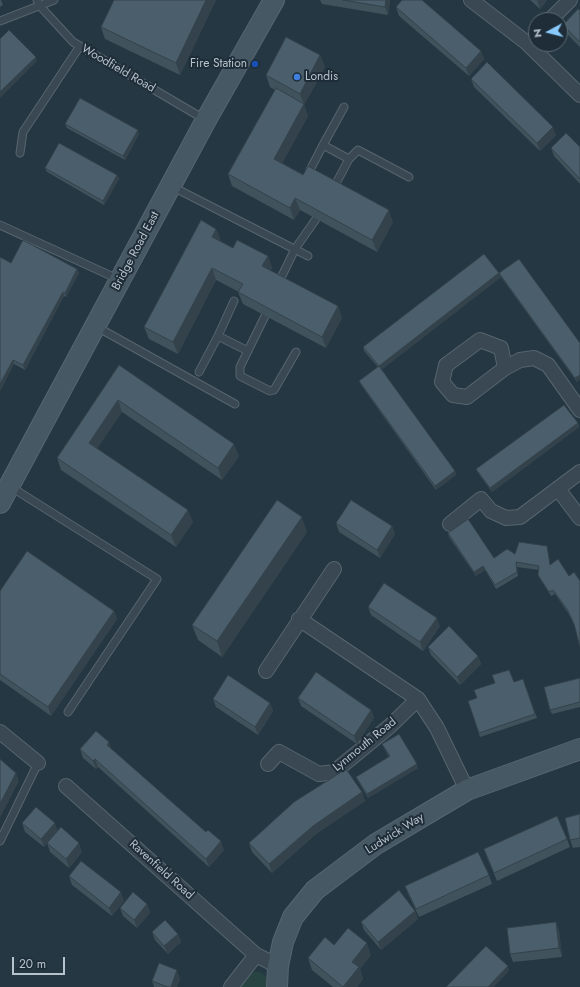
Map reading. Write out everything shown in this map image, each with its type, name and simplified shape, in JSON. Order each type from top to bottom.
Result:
[{"type":"street","name":"Bridge Road East","points":[[0,503],[206,120],[274,0]]},
{"type":"street","points":[[471,0],[528,36]]},
{"type":"street","points":[[558,12],[570,0]]},
{"type":"street","points":[[544,52],[580,95]]},
{"type":"street","points":[[505,368],[501,348],[480,340],[446,365],[442,382],[453,395],[467,397],[505,368],[520,360],[534,358],[548,366],[580,410]]},
{"type":"street","points":[[450,524],[481,499],[491,511],[506,518],[520,517],[580,472]]},
{"type":"street","points":[[558,488],[580,518]]},
{"type":"street","points":[[266,671],[299,619],[334,569]]},
{"type":"street","points":[[299,619],[418,699],[437,728],[466,790]]},
{"type":"street","name":"Lynmouth Road","points":[[268,764],[279,752],[319,774],[334,772],[390,726],[418,699]]},
{"type":"street","points":[[0,732],[38,763]]},
{"type":"street","name":"Ludwick Way","points":[[277,987],[278,966],[283,942],[294,917],[315,890],[376,844],[466,790],[580,749]]},
{"type":"street","name":"Ravenfield Road","points":[[66,786],[256,955],[278,966]]},
{"type":"street","points":[[231,987],[256,955]]},
{"type":"lane","points":[[0,21],[39,3],[54,0]]},
{"type":"lane","name":"Woodfield Road","points":[[39,3],[73,42],[206,120]]},
{"type":"lane","points":[[20,153],[23,132],[80,46]]},
{"type":"lane","points":[[310,170],[344,107]]},
{"type":"lane","points":[[323,145],[349,159]]},
{"type":"lane","points":[[333,189],[349,159],[356,151],[360,150],[409,177]]},
{"type":"lane","points":[[171,186],[308,256]]},
{"type":"lane","points":[[278,284],[295,250],[316,219]]},
{"type":"lane","points":[[0,225],[120,280]]},
{"type":"lane","points":[[199,372],[234,301]]},
{"type":"lane","points":[[265,316],[240,367],[240,376],[270,391],[274,390],[296,352]]},
{"type":"lane","points":[[95,326],[235,404]]},
{"type":"lane","points":[[218,336],[248,351]]},
{"type":"lane","points":[[9,486],[157,579],[68,712]]},
{"type":"lane","points":[[0,841],[38,763]]},
{"type":"green space","points":[[260,972],[268,977],[269,987],[238,987],[250,974]]},
{"type":"building","points":[[114,0],[206,0],[176,63],[101,27]]},
{"type":"building","points":[[343,0],[386,0],[385,7]]},
{"type":"building","points":[[402,0],[422,0],[481,51],[466,68],[396,7]]},
{"type":"building","points":[[578,9],[580,10],[580,42],[568,30],[568,20]]},
{"type":"building","points":[[9,30],[36,57],[0,92],[0,39]]},
{"type":"building","name":"Londis","points":[[286,37],[320,55],[300,94],[266,75]]},
{"type":"building","points":[[487,62],[553,127],[537,143],[471,79]]},
{"type":"building","points":[[276,88],[304,104],[274,159],[303,175],[308,166],[389,210],[372,240],[295,198],[290,208],[228,174]]},
{"type":"building","points":[[80,98],[138,130],[123,156],[65,124]]},
{"type":"building","points":[[566,133],[580,147],[580,179],[551,148]]},
{"type":"building","points":[[59,143],[117,175],[103,201],[45,168]]},
{"type":"building","points":[[201,220],[216,229],[212,237],[233,248],[237,240],[268,256],[262,266],[338,306],[322,337],[238,292],[243,284],[212,268],[173,342],[144,327]]},
{"type":"building","points":[[23,240],[77,269],[65,293],[63,292],[23,365],[13,360],[0,384],[0,257],[11,263]]},
{"type":"building","points":[[484,254],[499,273],[379,366],[363,347]]},
{"type":"building","points":[[519,259],[580,343],[580,375],[575,378],[499,273]]},
{"type":"building","points":[[119,365],[234,444],[218,468],[118,400],[89,443],[188,510],[171,535],[57,458]]},
{"type":"building","points":[[379,366],[455,471],[435,486],[359,381]]},
{"type":"building","points":[[564,405],[578,423],[490,488],[476,469]]},
{"type":"building","points":[[277,500],[302,517],[217,641],[192,625]]},
{"type":"building","points":[[351,500],[392,526],[377,550],[336,523]]},
{"type":"building","points":[[468,519],[494,558],[507,549],[515,554],[519,542],[547,546],[550,565],[558,559],[569,576],[574,572],[580,581],[580,647],[574,624],[567,609],[553,590],[549,592],[538,575],[539,566],[516,562],[517,572],[495,585],[483,566],[474,572],[448,533]]},
{"type":"building","points":[[27,551],[114,611],[48,707],[0,674],[0,591]]},
{"type":"building","points":[[384,583],[437,618],[420,642],[368,607]]},
{"type":"building","points":[[449,626],[478,656],[457,677],[428,647]]},
{"type":"building","points":[[509,670],[514,682],[523,679],[535,714],[479,733],[468,701],[477,698],[474,690],[495,683],[492,675]]},
{"type":"building","points":[[316,672],[371,710],[354,736],[298,698]]},
{"type":"building","points":[[228,675],[270,703],[255,727],[213,699]]},
{"type":"building","points":[[580,678],[580,702],[550,710],[544,687]]},
{"type":"building","points":[[96,731],[109,742],[107,745],[206,832],[208,830],[221,841],[206,859],[95,759],[93,761],[80,749]]},
{"type":"building","points":[[399,734],[417,764],[367,794],[356,777],[390,756],[382,744]]},
{"type":"building","points":[[0,759],[16,773],[0,804]]},
{"type":"building","points":[[346,769],[362,792],[313,826],[269,864],[249,843],[294,802]]},
{"type":"building","points":[[36,807],[55,823],[41,839],[22,823]]},
{"type":"building","points":[[580,814],[580,838],[570,840],[565,818]]},
{"type":"building","points":[[557,816],[567,839],[494,873],[484,849]]},
{"type":"building","points":[[61,827],[79,843],[66,859],[47,843]]},
{"type":"building","points":[[478,852],[489,875],[416,909],[405,886]]},
{"type":"building","points":[[81,861],[121,892],[109,908],[69,876]]},
{"type":"building","points":[[399,890],[415,911],[378,942],[361,922]]},
{"type":"building","points":[[133,892],[147,904],[134,920],[120,908]]},
{"type":"building","points":[[165,920],[178,934],[164,946],[152,932]]},
{"type":"building","points":[[556,922],[559,948],[510,954],[507,928]]},
{"type":"building","points":[[348,928],[367,943],[352,962],[359,967],[343,987],[308,958],[325,937],[334,945]]},
{"type":"building","points":[[486,946],[508,966],[488,987],[446,987]]},
{"type":"building","points":[[159,963],[177,970],[171,987],[152,981]]},
{"type":"place","name":"Fire Station","points":[[255,64]]},
{"type":"place","name":"Londis","points":[[297,77]]}]
